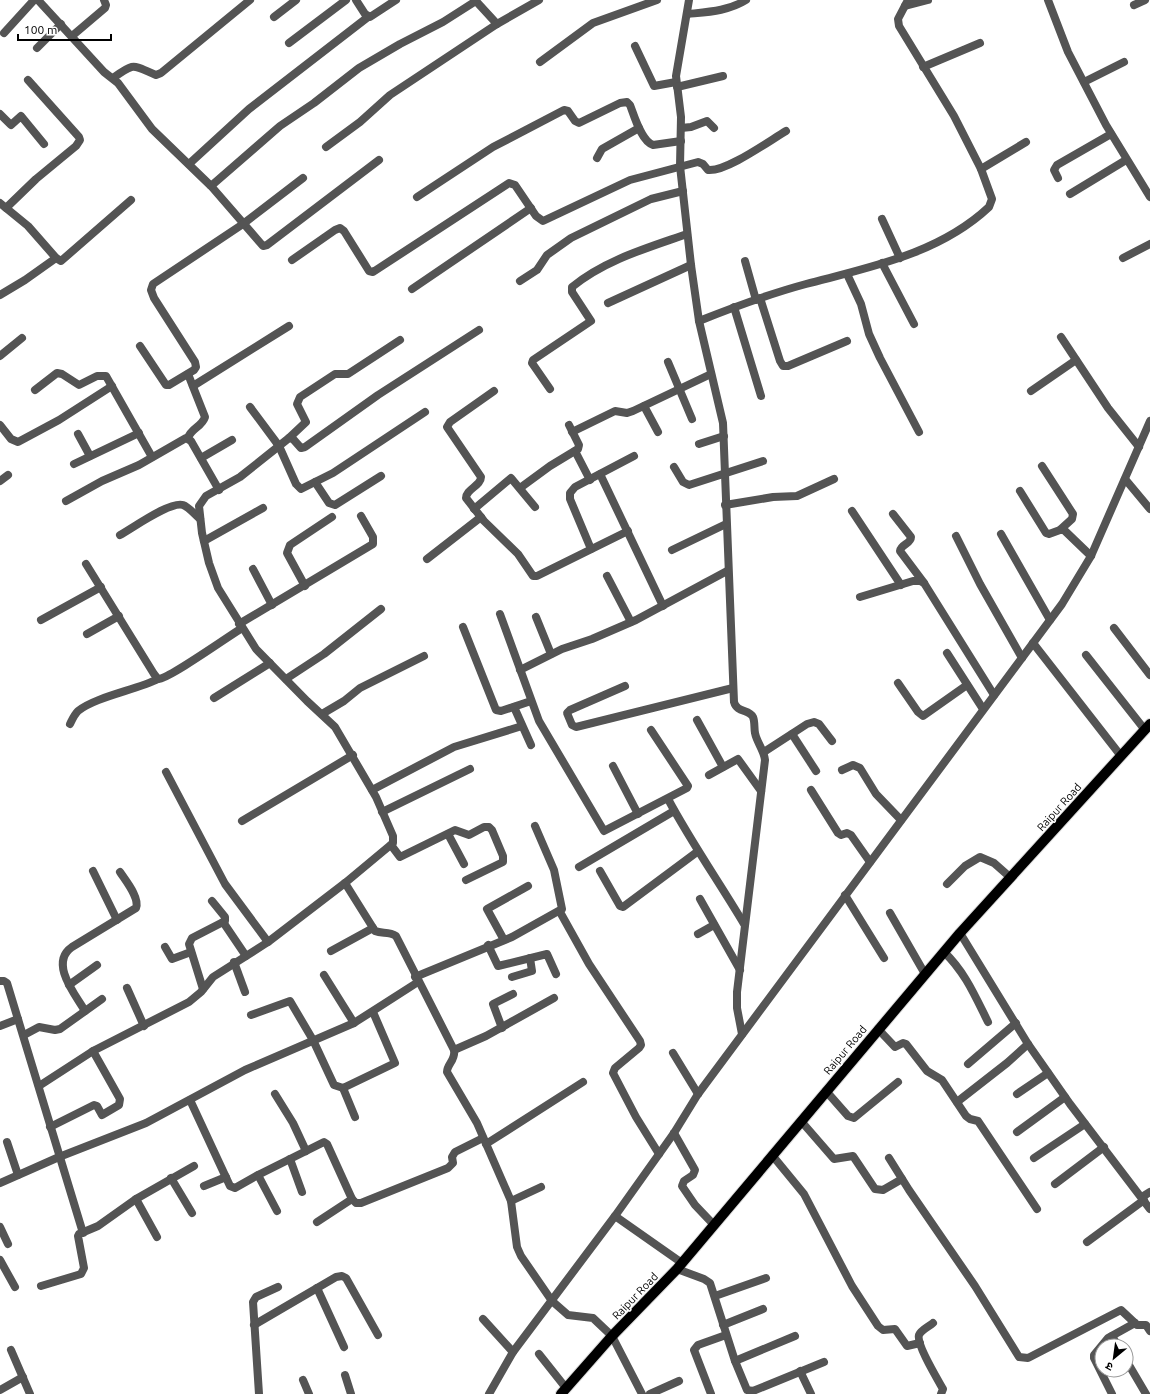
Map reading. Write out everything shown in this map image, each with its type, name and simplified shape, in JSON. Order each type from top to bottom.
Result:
[{"type":"main road","name":"Raipur Road","points":[[564,1391],[612,1336],[679,1266],[960,933],[1147,727]]},
{"type":"street","points":[[4,33],[34,0]]},
{"type":"street","points":[[38,0],[104,72],[118,83],[152,129],[211,186],[260,245],[267,245],[379,160]]},
{"type":"street","points":[[72,36],[104,10],[106,5],[104,0]]},
{"type":"street","points":[[274,17],[296,0]]},
{"type":"street","points":[[289,43],[346,0]]},
{"type":"street","points":[[356,0],[368,17]]},
{"type":"street","points":[[189,164],[244,113],[368,17],[372,16],[396,0]]},
{"type":"street","points":[[211,186],[280,126],[314,103],[359,68],[400,44],[443,22],[475,0],[497,24]]},
{"type":"street","points":[[326,147],[360,122],[390,95],[497,24],[538,0]]},
{"type":"street","points":[[540,62],[593,23],[657,0]]},
{"type":"street","points":[[689,0],[688,14],[678,64],[677,84],[681,117],[680,166],[690,265],[699,321],[722,415],[724,436],[727,572],[734,705],[737,709],[750,714],[753,718],[755,735],[764,752],[765,760],[744,924],[740,970],[738,1008],[742,1034]]},
{"type":"street","points":[[688,14],[722,9],[738,5],[746,0]]},
{"type":"street","points":[[699,321],[758,299],[900,258],[945,238],[989,207],[992,200],[981,169],[954,116],[899,26],[898,19],[907,3],[928,0]]},
{"type":"street","points":[[1048,0],[1062,39],[1111,134],[1126,160],[1150,195]]},
{"type":"street","points":[[1134,5],[1145,0]]},
{"type":"street","points":[[113,78],[133,66],[140,66],[156,75],[161,73],[245,2]]},
{"type":"street","points":[[37,48],[61,24]]},
{"type":"street","points":[[923,67],[980,43]]},
{"type":"street","points":[[635,46],[654,86],[677,84],[723,76]]},
{"type":"street","points":[[1084,82],[1124,62]]},
{"type":"street","points":[[28,80],[79,137],[80,140],[76,146],[3,206],[28,226],[56,258],[63,260],[87,236],[131,200]]},
{"type":"street","points":[[417,197],[493,147],[564,110],[568,111],[575,121],[579,123],[620,103],[628,102],[639,128],[651,144],[681,141]]},
{"type":"street","points":[[0,114],[11,124],[21,116],[44,144]]},
{"type":"street","points":[[681,128],[691,127],[707,121],[714,128]]},
{"type":"street","points":[[597,158],[604,148],[639,128]]},
{"type":"street","points":[[292,260],[340,228],[344,231],[369,271],[375,272],[509,183],[515,185],[539,220],[545,221],[630,180],[698,162],[708,170],[717,170],[786,131]]},
{"type":"street","points":[[1058,178],[1054,170],[1057,165],[1111,134]]},
{"type":"street","points":[[981,169],[1026,142]]},
{"type":"street","points":[[1070,194],[1126,160]]},
{"type":"street","points":[[140,346],[166,385],[169,385],[188,374],[195,368],[195,362],[154,298],[152,288],[156,282],[243,224],[303,178]]},
{"type":"street","points":[[520,281],[537,270],[547,255],[571,238],[651,199],[683,191]]},
{"type":"street","points":[[412,289],[531,208]]},
{"type":"street","points":[[882,219],[900,258]]},
{"type":"street","points":[[550,389],[532,363],[533,360],[591,321],[572,292],[572,287],[595,272],[629,254],[687,234]]},
{"type":"street","points":[[1123,258],[1150,244]]},
{"type":"street","points":[[0,295],[25,280],[56,258]]},
{"type":"street","points":[[745,262],[783,366],[788,366],[848,341]]},
{"type":"street","points":[[882,263],[914,324]]},
{"type":"street","points":[[608,303],[690,265]]},
{"type":"street","points":[[847,274],[860,304],[869,334],[919,432]]},
{"type":"street","points":[[734,308],[761,396]]},
{"type":"street","points":[[193,386],[289,326]]},
{"type":"street","points":[[289,438],[293,439],[301,448],[305,447],[384,391],[479,330]]},
{"type":"street","points":[[1061,337],[1108,408],[1139,447]]},
{"type":"street","points":[[0,356],[22,338]]},
{"type":"street","points":[[39,1086],[93,1051],[189,1002],[213,977],[234,962],[268,942],[391,845],[393,836],[372,790],[335,726],[256,650],[218,588],[210,566],[204,541],[200,519],[200,503],[206,496],[240,477],[289,438],[306,422],[297,404],[300,397],[337,373],[348,374],[400,340]]},
{"type":"street","points":[[1031,392],[1076,360]]},
{"type":"street","points":[[668,362],[678,390],[692,419]]},
{"type":"street","points":[[35,390],[57,373],[62,374],[79,385],[97,376],[103,375],[112,386],[152,457]]},
{"type":"street","points":[[188,374],[205,417],[201,424],[190,432],[188,438]]},
{"type":"street","points":[[520,488],[579,447],[570,429],[616,411],[630,412],[711,374]]},
{"type":"street","points":[[0,425],[11,439],[18,442],[59,420],[112,386]]},
{"type":"street","points":[[494,391],[447,425],[481,477],[480,481],[466,495],[474,509],[480,517],[516,551],[535,577],[628,531]]},
{"type":"street","points":[[644,406],[658,432]]},
{"type":"street","points":[[250,407],[279,446],[299,488],[304,489],[426,412]]},
{"type":"street","points":[[489,1394],[513,1352],[615,1216],[674,1133],[698,1094],[1050,620],[1091,556],[1150,421]]},
{"type":"street","points":[[74,464],[139,433]]},
{"type":"street","points":[[78,434],[90,456]]},
{"type":"street","points":[[699,444],[724,436]]},
{"type":"street","points":[[66,500],[102,481],[139,465],[184,438],[188,438]]},
{"type":"street","points":[[188,438],[219,490]]},
{"type":"street","points":[[201,458],[232,440]]},
{"type":"street","points":[[575,451],[590,480]]},
{"type":"street","points":[[591,549],[569,496],[575,487],[634,456]]},
{"type":"street","points":[[674,467],[683,482],[687,485],[763,461]]},
{"type":"street","points":[[1020,492],[1046,533],[1049,534],[1061,529],[1072,519],[1073,514],[1042,466]]},
{"type":"street","points":[[600,474],[663,606]]},
{"type":"street","points":[[0,481],[8,475]]},
{"type":"street","points":[[315,482],[327,500],[333,505],[339,504],[381,476]]},
{"type":"street","points":[[474,509],[510,479],[514,480],[535,507]]},
{"type":"street","points":[[726,505],[773,497],[797,496],[834,479]]},
{"type":"street","points":[[1125,479],[1150,509]]},
{"type":"street","points":[[120,535],[158,513],[179,504],[185,506],[200,519]]},
{"type":"street","points":[[204,541],[263,508]]},
{"type":"street","points":[[852,511],[901,585]]},
{"type":"street","points":[[893,514],[912,537],[910,541],[902,547],[900,552],[924,583],[994,695]]},
{"type":"street","points":[[70,724],[75,715],[85,707],[164,678],[181,668],[272,605],[372,544],[373,537],[361,516]]},
{"type":"street","points":[[305,586],[287,553],[287,549],[290,545],[332,517]]},
{"type":"street","points":[[427,559],[480,517]]},
{"type":"street","points":[[672,550],[726,524]]},
{"type":"street","points":[[1061,529],[1091,556]]},
{"type":"street","points":[[1001,534],[1050,620]]},
{"type":"street","points":[[956,536],[980,584],[1022,658]]},
{"type":"street","points":[[86,564],[158,679]]},
{"type":"street","points":[[253,569],[272,605]]},
{"type":"street","points":[[520,670],[551,654],[631,622],[727,572]]},
{"type":"street","points":[[607,576],[631,622]]},
{"type":"street","points":[[860,597],[916,580],[924,583]]},
{"type":"street","points":[[41,620],[101,587]]},
{"type":"street","points":[[286,679],[324,654],[381,609]]},
{"type":"street","points":[[500,614],[531,701],[548,739],[602,830],[606,831],[668,799],[686,789],[688,786],[651,730]]},
{"type":"street","points":[[87,634],[119,616]]},
{"type":"street","points":[[536,617],[551,654]]},
{"type":"street","points":[[463,627],[495,708],[499,711],[531,701]]},
{"type":"street","points":[[1114,628],[1150,675]]},
{"type":"street","points":[[1033,643],[1121,756]]},
{"type":"street","points":[[947,653],[984,709]]},
{"type":"street","points":[[1086,655],[1147,727]]},
{"type":"street","points":[[322,714],[344,701],[360,688],[424,656]]},
{"type":"street","points":[[214,698],[270,663]]},
{"type":"street","points":[[898,683],[918,712],[923,716],[968,685]]},
{"type":"street","points":[[625,686],[570,710],[567,713],[572,725],[576,727],[733,688]]},
{"type":"street","points":[[514,707],[531,745]]},
{"type":"street","points":[[697,720],[723,767]]},
{"type":"street","points":[[764,752],[814,722],[819,724],[832,741]]},
{"type":"street","points":[[372,790],[454,746],[522,726]]},
{"type":"street","points":[[792,734],[816,771]]},
{"type":"street","points":[[242,821],[353,756]]},
{"type":"street","points":[[709,775],[736,759],[740,760],[761,791]]},
{"type":"street","points":[[613,766],[638,814]]},
{"type":"street","points":[[842,770],[853,766],[860,768],[876,794],[901,820]]},
{"type":"street","points":[[382,812],[470,769]]},
{"type":"street","points":[[166,772],[225,884],[268,942]]},
{"type":"street","points":[[811,790],[838,833],[841,835],[847,833],[851,834],[870,862]]},
{"type":"street","points":[[668,799],[697,852],[714,875],[744,924]]},
{"type":"street","points":[[579,867],[674,811]]},
{"type":"street","points":[[0,1184],[59,1157],[134,1128],[245,1070],[354,1023],[373,1012],[417,980],[488,945],[504,940],[560,912],[563,905],[554,870],[535,826]]},
{"type":"street","points":[[391,845],[400,857],[457,830],[470,835],[489,827],[492,830],[503,856],[502,863],[466,880]]},
{"type":"street","points":[[448,834],[464,864]]},
{"type":"street","points":[[600,871],[620,906],[623,907],[697,852]]},
{"type":"street","points":[[947,884],[965,866],[980,857],[994,863],[1011,878]]},
{"type":"street","points":[[93,871],[117,920]]},
{"type":"street","points":[[85,1011],[64,974],[64,953],[135,909],[137,905],[134,896],[120,872]]},
{"type":"street","points":[[344,883],[373,928],[378,932],[390,933],[396,936],[417,980],[454,1050],[454,1057],[447,1069],[477,1123],[511,1201],[518,1251],[552,1302],[568,1315],[593,1318],[612,1336],[642,1394]]},
{"type":"street","points":[[504,940],[487,910],[528,886]]},
{"type":"street","points":[[845,896],[884,958]]},
{"type":"street","points":[[700,899],[740,970]]},
{"type":"street","points":[[203,989],[189,944],[192,938],[226,919],[226,917],[212,901]]},
{"type":"street","points":[[560,912],[589,964],[640,1041],[640,1047],[615,1068],[613,1073],[636,1117],[659,1154]]},
{"type":"street","points":[[890,913],[925,974]]},
{"type":"street","points":[[223,922],[246,956]]},
{"type":"street","points":[[698,934],[714,925]]},
{"type":"street","points":[[331,951],[373,928]]},
{"type":"street","points":[[960,933],[1028,1044],[1065,1097],[1150,1209]]},
{"type":"street","points":[[488,945],[500,966],[547,954],[556,974]]},
{"type":"street","points":[[165,947],[172,959],[191,952]]},
{"type":"street","points":[[944,952],[959,966],[988,1022]]},
{"type":"street","points":[[512,977],[532,971],[530,958]]},
{"type":"street","points":[[234,962],[245,992]]},
{"type":"street","points":[[69,985],[97,965]]},
{"type":"street","points":[[324,975],[354,1023]]},
{"type":"street","points":[[0,981],[4,981],[6,983],[24,1035],[50,1127],[83,1233]]},
{"type":"street","points":[[127,988],[144,1026]]},
{"type":"street","points":[[502,1028],[493,1004],[513,994]]},
{"type":"street","points":[[454,1050],[502,1028],[554,998]]},
{"type":"street","points":[[24,1035],[39,1027],[58,1029],[102,999]]},
{"type":"street","points":[[251,1015],[290,1001],[313,1040],[334,1085],[337,1088],[343,1088],[395,1063],[373,1012]]},
{"type":"street","points":[[0,1026],[18,1019]]},
{"type":"street","points":[[968,1064],[1016,1023]]},
{"type":"street","points":[[878,1029],[894,1047],[906,1044],[927,1071],[942,1080],[968,1118],[978,1121],[1037,1209]]},
{"type":"street","points":[[957,1102],[1007,1063],[1028,1044]]},
{"type":"street","points":[[50,1127],[94,1105],[97,1106],[102,1115],[120,1105],[120,1099],[93,1051]]},
{"type":"street","points":[[673,1053],[698,1094]]},
{"type":"street","points":[[1017,1094],[1048,1073]]},
{"type":"street","points":[[190,1100],[230,1186],[235,1188],[320,1143],[326,1144],[352,1199],[356,1203],[361,1203],[404,1184],[442,1171],[452,1165],[452,1157],[455,1152],[484,1141],[583,1082]]},
{"type":"street","points":[[826,1091],[848,1116],[854,1118],[898,1082]]},
{"type":"street","points":[[343,1088],[355,1117]]},
{"type":"street","points":[[275,1094],[293,1123],[306,1151]]},
{"type":"street","points":[[1017,1132],[1065,1097]]},
{"type":"street","points":[[801,1121],[834,1159],[853,1156],[875,1189],[883,1190],[902,1179]]},
{"type":"street","points":[[1034,1158],[1086,1124]]},
{"type":"street","points":[[674,1133],[695,1170],[693,1174],[684,1181],[682,1186],[695,1205],[714,1225]]},
{"type":"street","points":[[7,1142],[18,1175]]},
{"type":"street","points":[[1055,1184],[1104,1147]]},
{"type":"street","points":[[772,1155],[804,1194],[852,1286],[878,1326],[883,1330],[895,1330],[907,1346],[920,1343]]},
{"type":"street","points":[[290,1158],[302,1192]]},
{"type":"street","points":[[889,1158],[975,1286],[1019,1357],[1028,1358],[1120,1310],[1125,1312],[1135,1323],[1140,1326],[1149,1326]]},
{"type":"street","points":[[41,1286],[84,1272],[78,1236],[104,1222],[136,1199],[194,1166]]},
{"type":"street","points":[[258,1175],[277,1211]]},
{"type":"street","points":[[204,1186],[226,1176]]},
{"type":"street","points":[[171,1178],[192,1213]]},
{"type":"street","points":[[511,1201],[541,1186]]},
{"type":"street","points":[[1087,1242],[1150,1192]]},
{"type":"street","points":[[136,1199],[157,1237]]},
{"type":"street","points":[[318,1222],[352,1199]]},
{"type":"street","points":[[615,1216],[679,1266],[708,1280],[715,1296],[734,1361],[745,1389],[749,1391],[824,1362]]},
{"type":"street","points":[[0,1227],[8,1244]]},
{"type":"street","points":[[0,1260],[15,1287]]},
{"type":"street","points":[[254,1325],[317,1288],[340,1276],[344,1276],[378,1335]]},
{"type":"street","points":[[715,1296],[766,1278]]},
{"type":"street","points":[[259,1394],[254,1325],[254,1299],[278,1287]]},
{"type":"street","points":[[317,1288],[344,1347]]},
{"type":"street","points":[[723,1325],[763,1309]]},
{"type":"street","points":[[483,1319],[513,1352]]},
{"type":"street","points":[[933,1323],[920,1333],[920,1343],[943,1389],[941,1394]]},
{"type":"street","points":[[1112,1394],[1094,1357],[1103,1343],[1135,1323]]},
{"type":"street","points":[[711,1394],[694,1350],[698,1344],[726,1335]]},
{"type":"street","points":[[734,1361],[795,1336]]},
{"type":"street","points":[[11,1350],[30,1394]]},
{"type":"street","points":[[539,1354],[564,1391]]},
{"type":"street","points":[[800,1371],[811,1394]]},
{"type":"street","points":[[1134,1374],[1146,1394]]},
{"type":"street","points":[[345,1375],[351,1394]]},
{"type":"street","points":[[0,1390],[22,1377]]},
{"type":"street","points":[[304,1380],[309,1394]]},
{"type":"street","points":[[650,1394],[679,1380]]}]
